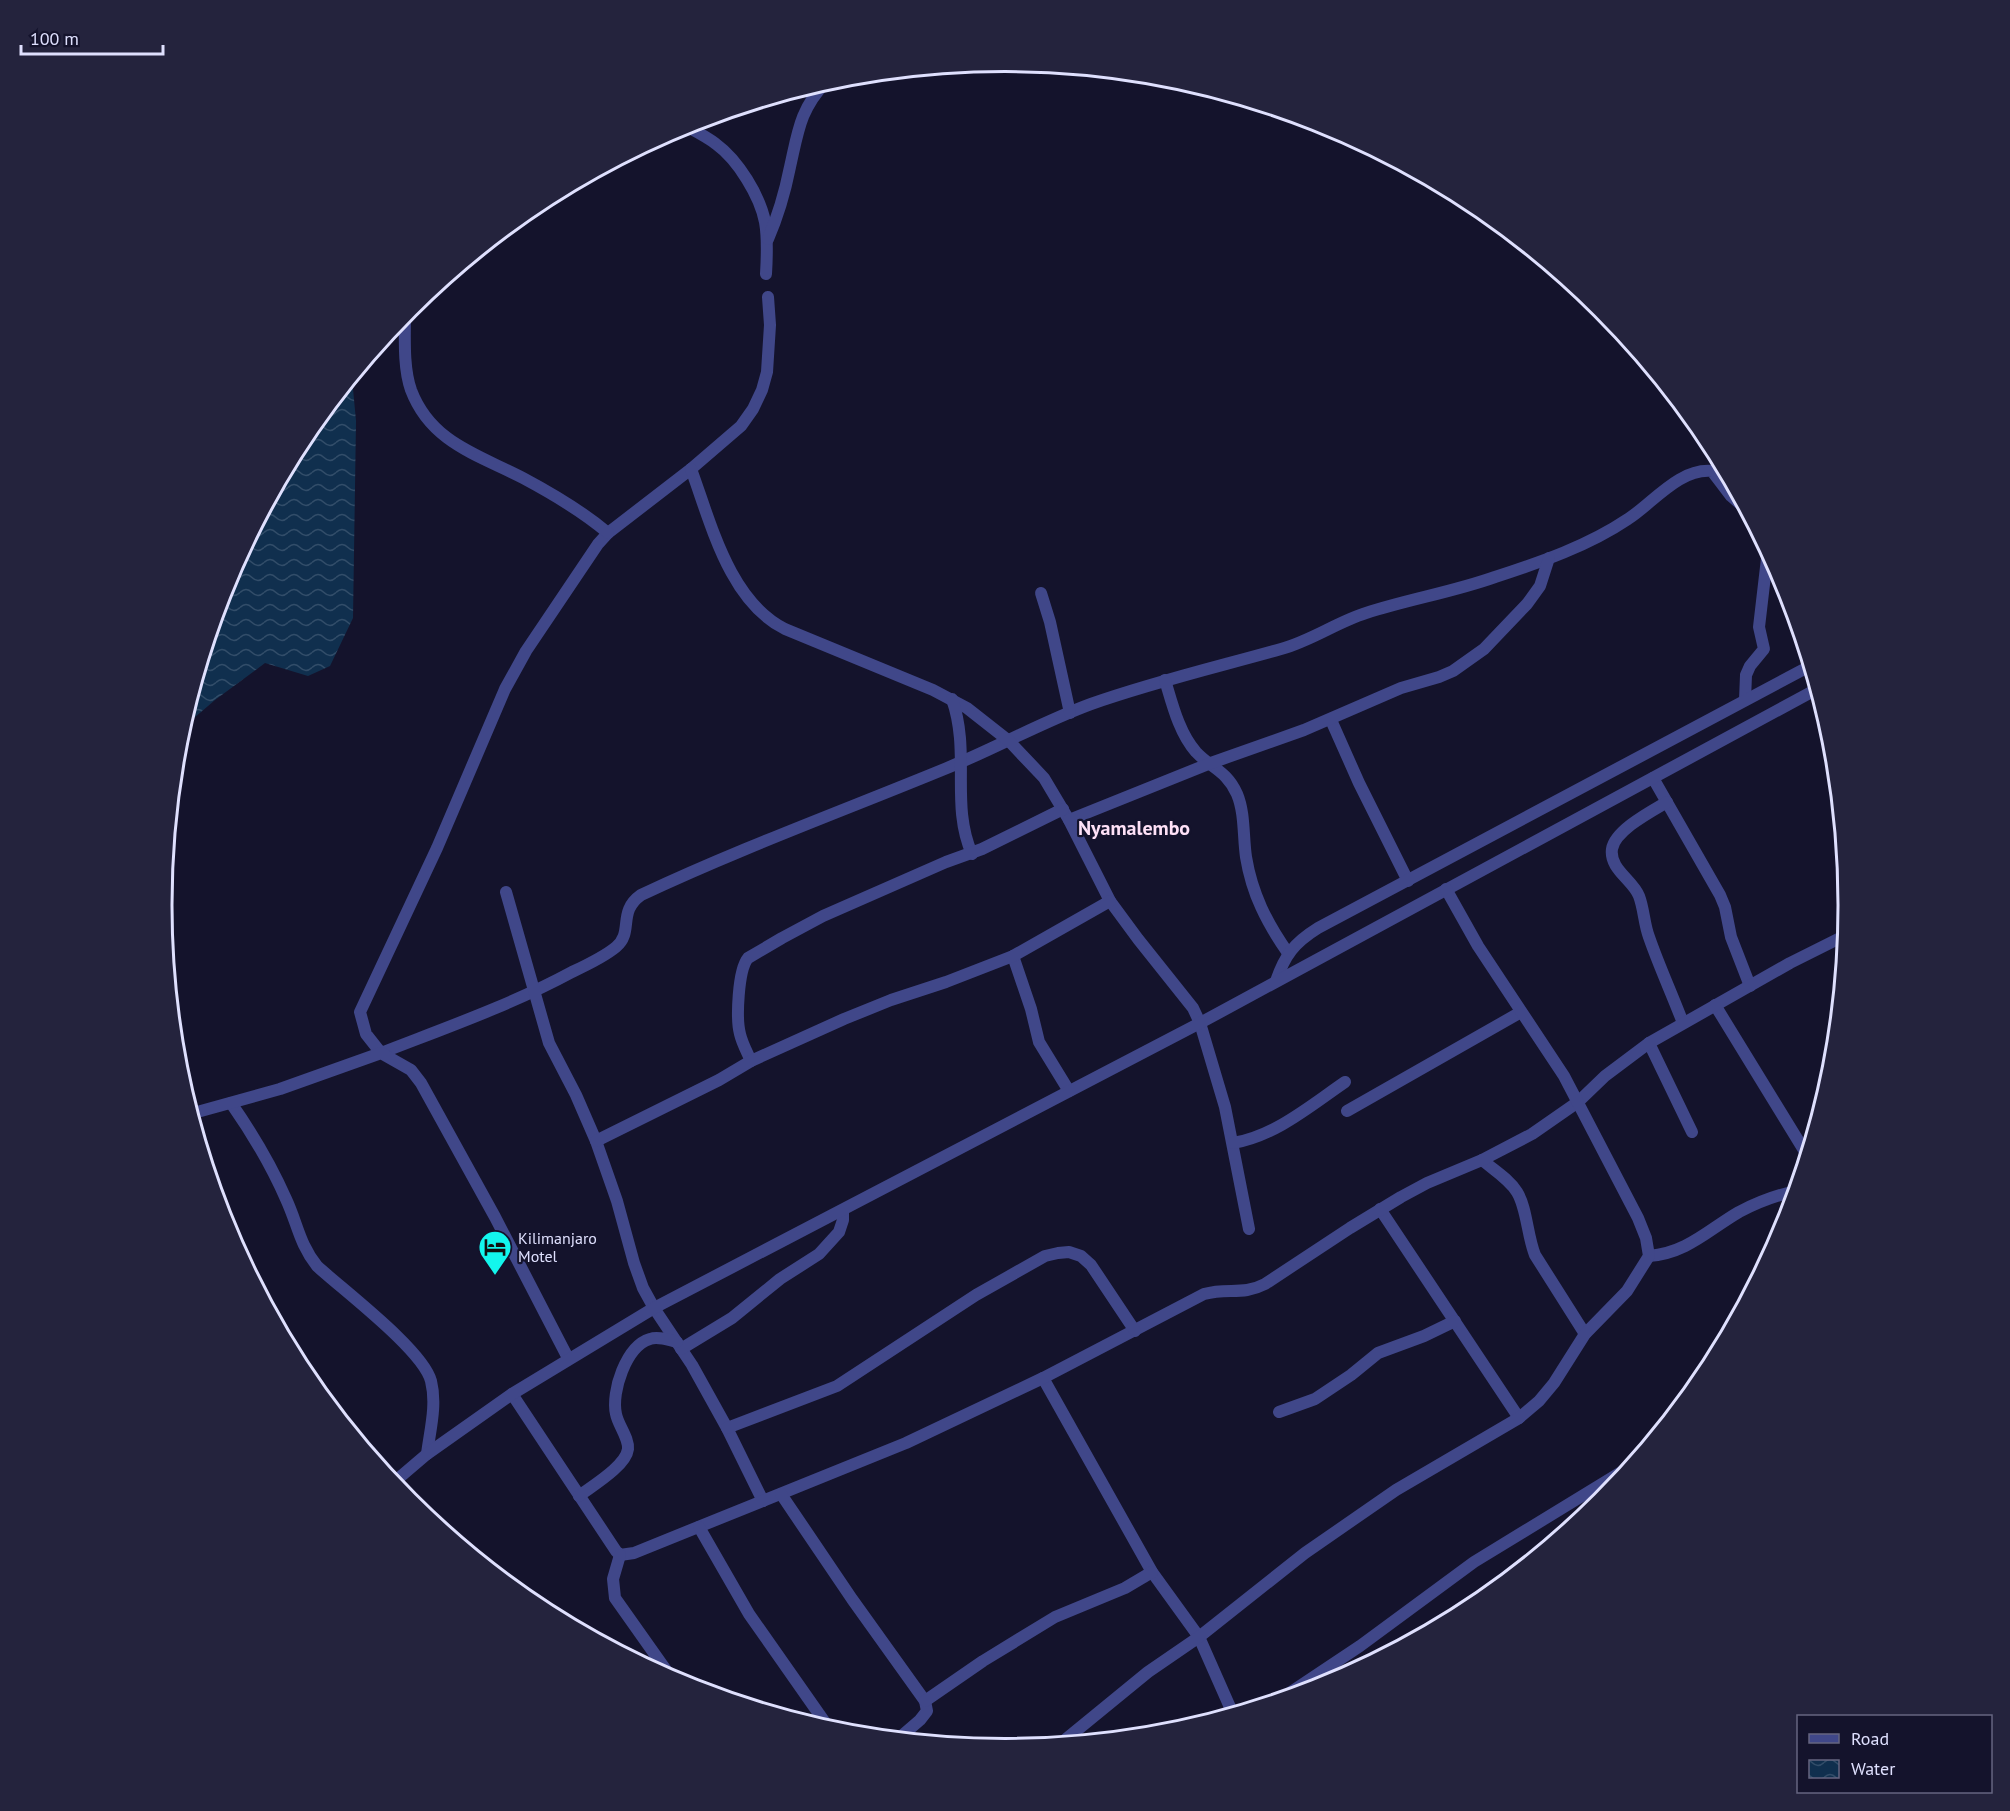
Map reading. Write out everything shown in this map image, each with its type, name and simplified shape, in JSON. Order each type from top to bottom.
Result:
[{"type":"street","points":[[767,242],[782,203],[802,116],[815,94]]},
{"type":"street","points":[[695,131],[716,143],[733,159],[759,204],[765,221],[766,274]]},
{"type":"street","points":[[568,1358],[495,1217],[425,1090],[411,1070],[381,1053],[366,1034],[360,1012],[437,848],[505,689],[526,651],[588,557],[608,533],[691,469],[741,426],[753,409],[762,390],[769,354],[768,297]]},
{"type":"street","points":[[405,328],[411,389],[420,409],[442,435],[461,448],[563,500],[608,533]]},
{"type":"street","points":[[691,469],[723,553],[736,580],[759,612],[771,622],[785,629],[952,699],[983,719],[1009,741],[1044,778],[1066,814],[1110,901],[1154,960],[1194,1008],[1217,1078],[1233,1143],[1249,1229]]},
{"type":"street","points":[[198,1112],[280,1089],[381,1053],[534,992],[616,947],[624,936],[628,908],[641,896],[761,842],[962,762],[1070,713],[1165,680],[1284,649],[1368,612],[1463,588],[1549,558],[1598,537],[1630,519],[1676,482],[1694,473],[1712,471],[1730,495]]},
{"type":"street","points":[[750,1061],[739,1033],[738,1023],[742,968],[748,958],[831,912],[946,862],[972,854],[1066,814],[1274,742],[1331,720],[1401,688],[1439,677],[1468,662],[1484,649],[1535,594],[1544,578],[1549,558]]},
{"type":"street","points":[[1745,700],[1746,675],[1750,666],[1764,649],[1759,627],[1766,567]]},
{"type":"street","points":[[1041,593],[1050,622],[1070,713]]},
{"type":"street","points":[[1276,981],[1282,962],[1288,953],[1305,936],[1318,928],[1804,669]]},
{"type":"street","points":[[1165,680],[1187,738],[1195,750],[1222,772],[1237,795],[1241,807],[1246,857],[1258,903],[1288,953]]},
{"type":"street","points":[[400,1478],[427,1454],[512,1394],[654,1308],[1200,1023],[1811,692]]},
{"type":"street","points":[[952,699],[960,729],[962,825],[972,854]]},
{"type":"street","points":[[1331,720],[1363,792],[1408,881]]},
{"type":"street","points":[[1653,778],[1720,895],[1731,937],[1750,986]]},
{"type":"street","points":[[1667,802],[1626,830],[1614,843],[1612,851],[1614,862],[1640,897],[1649,937],[1683,1023]]},
{"type":"street","points":[[1070,1736],[1148,1672],[1199,1637],[1266,1583],[1348,1523],[1396,1490],[1520,1418],[1554,1383],[1585,1334],[1627,1291],[1649,1256],[1646,1238],[1638,1218],[1564,1076],[1478,946],[1446,889]]},
{"type":"street","points":[[506,892],[549,1043],[576,1095],[596,1142],[617,1201],[634,1263],[654,1308],[679,1345],[728,1428],[764,1501]]},
{"type":"street","points":[[596,1142],[719,1080],[750,1061],[844,1019],[1013,956],[1110,901]]},
{"type":"street","points":[[620,1555],[634,1553],[906,1443],[1043,1378],[1204,1294],[1220,1290],[1239,1292],[1252,1290],[1265,1284],[1380,1209],[1427,1183],[1482,1160],[1532,1134],[1578,1102],[1605,1076],[1649,1043],[1790,963],[1837,939]]},
{"type":"street","points":[[1013,956],[1031,1009],[1039,1042],[1069,1091]]},
{"type":"street","points":[[1715,1005],[1802,1147]]},
{"type":"street","points":[[1347,1111],[1521,1012]]},
{"type":"street","points":[[1649,1043],[1692,1132]]},
{"type":"street","points":[[1233,1143],[1250,1140],[1272,1130],[1345,1082]]},
{"type":"street","points":[[231,1102],[253,1135],[274,1174],[308,1254],[317,1266],[391,1330],[424,1366],[430,1377],[434,1395],[427,1454]]},
{"type":"street","points":[[1482,1160],[1510,1183],[1517,1192],[1535,1255],[1585,1334]]},
{"type":"street","points":[[1649,1256],[1674,1252],[1739,1212],[1786,1194]]},
{"type":"street","points":[[1380,1209],[1520,1418]]},
{"type":"street","points":[[579,1496],[620,1463],[628,1450],[614,1403],[620,1377],[637,1346],[648,1339],[658,1338],[679,1345],[732,1318],[780,1279],[819,1254],[839,1232],[843,1210]]},
{"type":"street","points":[[728,1428],[837,1386],[976,1295],[1039,1259],[1058,1253],[1069,1252],[1082,1256],[1091,1265],[1102,1278],[1135,1330]]},
{"type":"street","points":[[1279,1412],[1315,1399],[1351,1375],[1378,1353],[1424,1336],[1455,1321]]},
{"type":"street","points":[[1043,1378],[1152,1572],[1199,1637],[1230,1708]]},
{"type":"street","points":[[512,1394],[620,1555]]},
{"type":"street","points":[[1304,1684],[1351,1652],[1474,1562],[1608,1480]]},
{"type":"street","points":[[781,1494],[925,1701],[927,1712],[905,1733]]},
{"type":"street","points":[[699,1527],[749,1614],[822,1719]]},
{"type":"street","points":[[620,1555],[612,1579],[615,1598],[663,1665]]},
{"type":"street","points":[[925,1701],[983,1661],[1055,1617],[1110,1594],[1152,1572]]},
{"type":"water","points":[[353,387],[356,421],[353,618],[330,666],[308,676],[265,663],[194,718],[216,638],[257,537],[312,442]]},
{"type":"place","name":"Kilimanjaro Motel","points":[[495,1276]]},
{"type":"district","name":"Nyamalembo","points":[[1134,828]]}]
